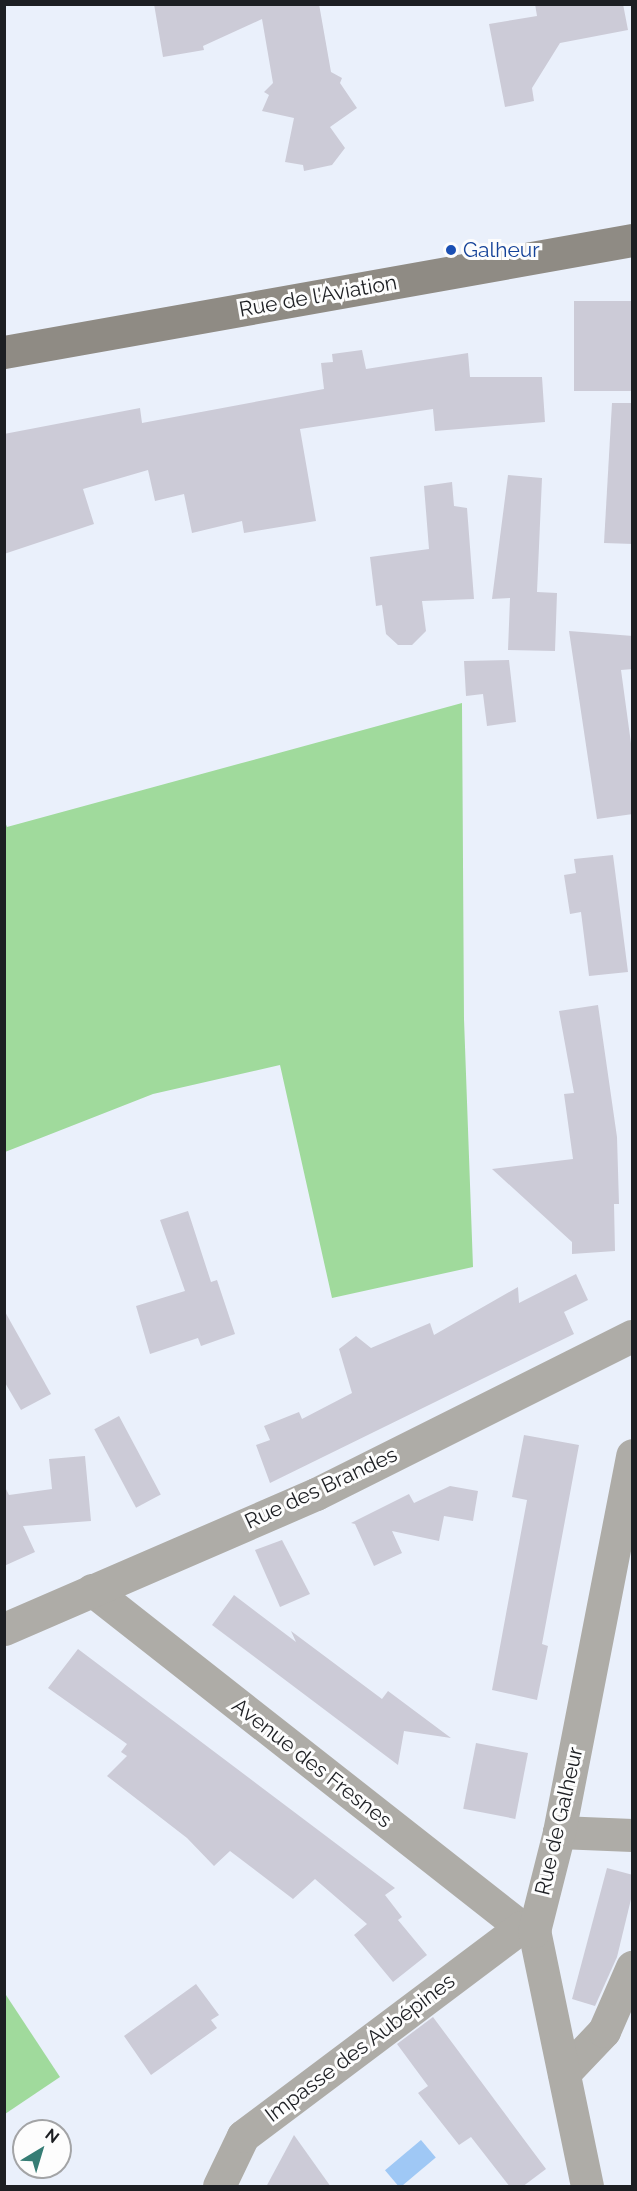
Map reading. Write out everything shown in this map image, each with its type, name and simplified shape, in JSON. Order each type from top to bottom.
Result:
[{"type":"street","name":"Rue de l'Aviation","points":[[4,352],[633,240]]},
{"type":"street","name":"Rue des Brandes","points":[[4,1629],[316,1494],[633,1336]]},
{"type":"street","name":"Rue de Galheur","points":[[587,2187],[564,2073],[527,1929],[559,1832],[633,1455]]},
{"type":"street","name":"Avenue des Fresnes","points":[[92,1590],[527,1929]]},
{"type":"street","points":[[559,1832],[633,1835]]},
{"type":"street","name":"Impasse des Aubépines","points":[[219,2187],[243,2136],[527,1929]]},
{"type":"street","points":[[564,2073],[604,2031],[633,1967]]},
{"type":"green space","points":[[462,703],[464,1019],[473,1267],[332,1298],[280,1065],[153,1094],[5,1152],[5,822],[7,827]]},
{"type":"green space","points":[[4,1992],[60,2077],[5,2114],[4,2114]]},
{"type":"water","points":[[421,2140],[436,2158],[402,2186],[398,2186],[385,2170]]},
{"type":"building","points":[[154,4],[319,4],[331,72],[342,78],[340,83],[357,108],[330,127],[345,148],[332,165],[304,171],[303,165],[285,162],[294,118],[262,111],[269,95],[264,92],[273,83],[262,19],[203,46],[204,50],[163,57]]},
{"type":"building","points":[[535,4],[623,4],[628,30],[560,43],[532,88],[534,101],[505,107],[489,24],[537,16]]},
{"type":"building","points":[[574,301],[632,301],[632,391],[574,391]]},
{"type":"building","points":[[362,350],[366,369],[468,353],[470,377],[542,377],[545,422],[435,431],[433,409],[300,429],[316,521],[244,533],[242,521],[192,533],[184,494],[155,501],[148,470],[83,489],[94,524],[4,554],[4,434],[140,408],[142,423],[324,389],[321,363],[333,362],[332,354]]},
{"type":"building","points":[[612,403],[633,403],[633,544],[604,543]]},
{"type":"building","points":[[508,475],[542,478],[537,592],[557,593],[555,651],[508,650],[510,598],[492,599]]},
{"type":"building","points":[[452,482],[454,506],[467,508],[474,599],[422,601],[426,631],[412,645],[398,645],[386,634],[382,605],[376,606],[370,557],[429,549],[424,486]]},
{"type":"building","points":[[569,631],[633,636],[633,669],[621,670],[633,758],[633,814],[597,819]]},
{"type":"building","points":[[509,660],[516,722],[487,726],[483,694],[466,696],[464,661]]},
{"type":"building","points":[[613,855],[628,972],[589,976],[581,912],[570,914],[564,875],[576,873],[574,859]]},
{"type":"building","points":[[598,1005],[617,1137],[619,1204],[614,1204],[615,1251],[572,1254],[572,1242],[492,1169],[573,1159],[564,1094],[574,1093],[559,1011]]},
{"type":"building","points":[[188,1211],[211,1282],[217,1280],[235,1334],[201,1346],[198,1338],[150,1354],[136,1306],[185,1291],[160,1220]]},
{"type":"building","points":[[576,1274],[588,1300],[564,1312],[574,1334],[270,1483],[256,1445],[270,1440],[264,1426],[299,1412],[302,1419],[352,1393],[339,1349],[356,1336],[371,1348],[430,1323],[434,1335],[518,1287],[519,1303]]},
{"type":"building","points":[[4,1310],[51,1394],[21,1410],[4,1381]]},
{"type":"building","points":[[119,1416],[161,1495],[136,1508],[94,1429]]},
{"type":"building","points":[[524,1435],[579,1445],[542,1644],[548,1646],[537,1700],[492,1690],[527,1500],[512,1497]]},
{"type":"building","points":[[85,1456],[91,1521],[23,1526],[35,1552],[4,1566],[4,1485],[9,1495],[52,1489],[49,1459]]},
{"type":"building","points":[[450,1486],[478,1491],[473,1521],[444,1516],[439,1541],[392,1531],[402,1553],[374,1566],[355,1524],[351,1523],[409,1494],[414,1503]]},
{"type":"building","points":[[282,1540],[310,1594],[280,1607],[255,1550]]},
{"type":"building","points":[[234,1595],[296,1642],[291,1631],[382,1699],[388,1691],[451,1738],[404,1731],[398,1765],[212,1625]]},
{"type":"building","points":[[78,1649],[395,1888],[385,1895],[402,1917],[398,1920],[427,1955],[393,1982],[354,1935],[367,1924],[315,1879],[293,1899],[230,1851],[214,1866],[187,1838],[107,1776],[127,1756],[121,1752],[127,1744],[48,1688]]},
{"type":"building","points":[[476,1743],[528,1753],[515,1819],[463,1809]]},
{"type":"building","points":[[607,1868],[633,1875],[633,1891],[617,1957],[595,2006],[572,1999]]},
{"type":"building","points":[[196,1984],[219,2015],[211,2020],[217,2028],[151,2075],[124,2036]]},
{"type":"building","points":[[433,2017],[546,2169],[522,2187],[510,2187],[471,2137],[459,2145],[418,2093],[428,2086],[397,2044]]},
{"type":"building","points":[[294,2135],[331,2187],[266,2187]]},
{"type":"place","name":"Galheur","points":[[451,250]]}]
